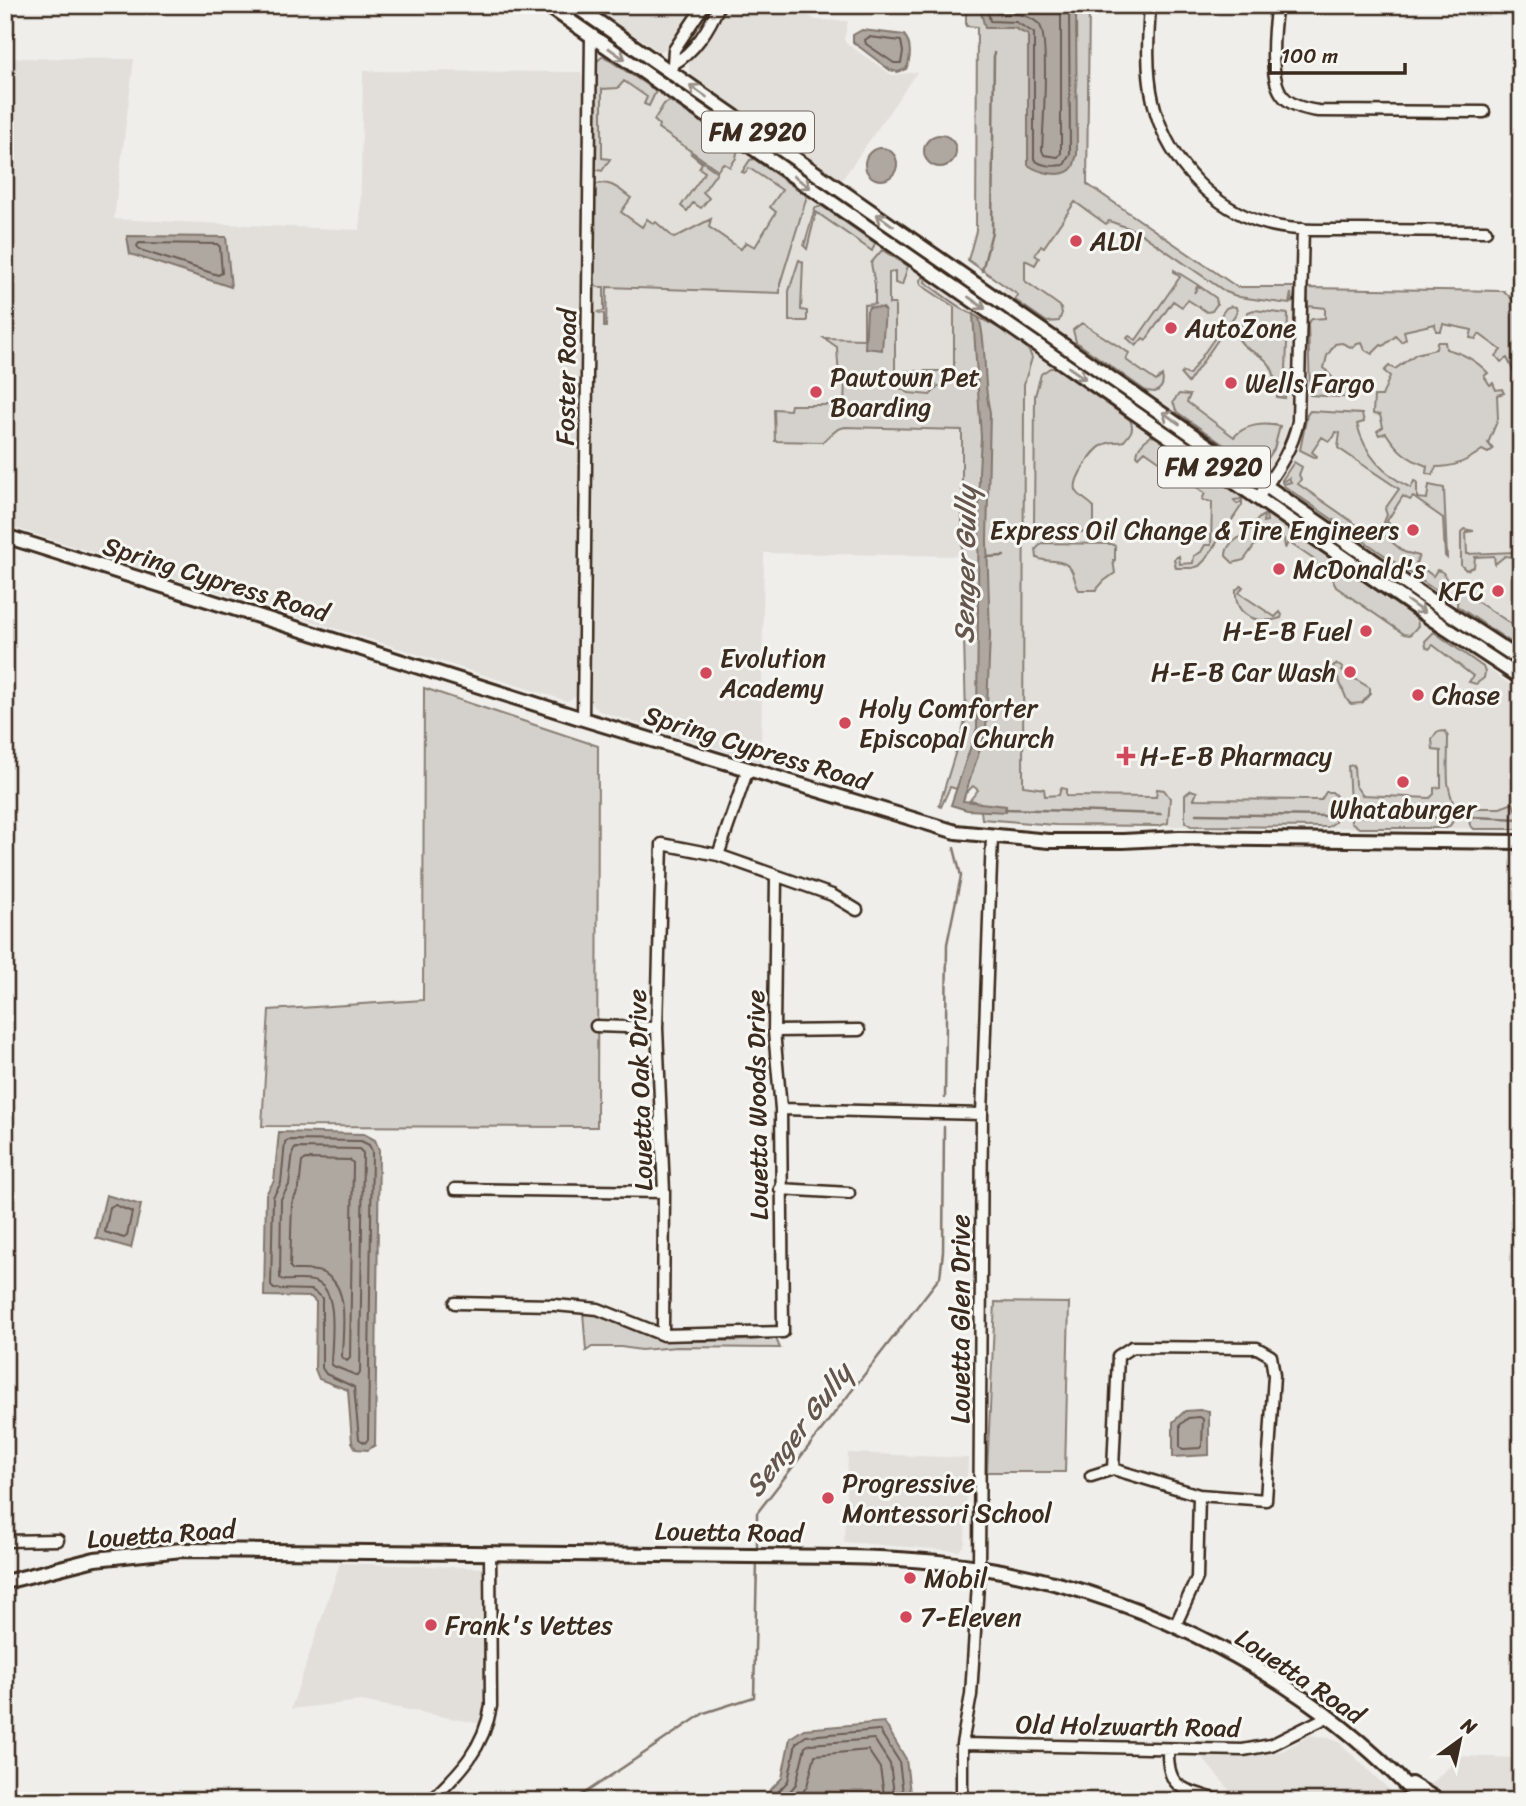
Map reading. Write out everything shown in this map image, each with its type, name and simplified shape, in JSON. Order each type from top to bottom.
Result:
[{"type":"main road","name":"FM 2920","points":[[547,5],[1521,678]]},
{"type":"main road","name":"FM 2920","points":[[574,5],[672,68],[1440,607],[1521,660]]},
{"type":"main road","name":"Spring Cypress Road","points":[[5,536],[583,719],[956,832],[1049,841],[1179,838],[1521,842]]},
{"type":"main road","name":"Louetta Road","points":[[5,1582],[94,1559],[170,1551],[771,1555],[906,1559],[979,1567],[1116,1602],[1175,1626],[1269,1676],[1327,1717],[1399,1777],[1422,1801]]},
{"type":"main road","name":"Louetta Road","points":[[1399,1777],[1439,1801]]},
{"type":"street","points":[[672,68],[674,50],[704,5]]},
{"type":"street","points":[[672,68],[686,57],[719,5]]},
{"type":"street","points":[[1150,5],[1148,27],[1152,100],[1172,150],[1189,174],[1206,191],[1233,209],[1259,221],[1303,229],[1486,231]]},
{"type":"street","points":[[1276,5],[1273,28],[1274,81],[1283,96],[1300,108],[1318,111],[1484,112]]},
{"type":"street","name":"Foster Road","points":[[583,719],[591,35]]},
{"type":"street","points":[[1258,498],[1288,453],[1298,421],[1303,229]]},
{"type":"street","points":[[748,769],[718,855],[832,895],[857,910]]},
{"type":"street","name":"Louetta Glen Drive","points":[[962,1801],[962,1744],[971,1695],[979,1567],[982,1114],[992,836]]},
{"type":"street","name":"Louetta Oak Drive","points":[[663,1335],[664,1192],[657,1028],[662,844],[718,855]]},
{"type":"street","name":"Louetta Woods Drive","points":[[663,1335],[783,1332],[781,1109],[774,1031],[776,876]]},
{"type":"street","points":[[596,1026],[657,1028]]},
{"type":"street","points":[[774,1031],[859,1030]]},
{"type":"street","points":[[781,1109],[982,1114]]},
{"type":"street","points":[[455,1189],[664,1192]]},
{"type":"street","points":[[780,1189],[849,1192]]},
{"type":"street","points":[[455,1303],[555,1305],[598,1309],[663,1335]]},
{"type":"street","points":[[1091,1476],[1113,1469],[1199,1495],[1266,1500],[1274,1375],[1270,1356],[1258,1348],[1132,1347],[1118,1356],[1113,1469]]},
{"type":"street","points":[[1175,1626],[1196,1578],[1199,1495]]},
{"type":"street","points":[[5,1541],[58,1540]]},
{"type":"street","points":[[430,1801],[470,1761],[488,1719],[491,1706],[490,1552]]},
{"type":"street","name":"Old Holzwarth Road","points":[[962,1744],[1243,1750],[1261,1748],[1327,1717]]},
{"type":"street","points":[[1168,1749],[1167,1768],[1171,1779],[1181,1787],[1220,1801]]},
{"type":"shaded area","points":[[589,5],[700,5],[670,46],[660,52]]},
{"type":"shaded area","points":[[726,5],[791,5],[816,20],[848,21],[844,39],[846,43],[892,75],[917,72],[842,180],[693,77],[689,71],[689,61]]},
{"type":"shaded area","points":[[966,5],[1089,5],[1087,184],[1237,287],[1296,287],[1293,302],[1291,303],[1291,293],[1289,304],[1239,297],[1226,292],[1137,231],[1109,221],[1106,224],[1075,202],[1044,247],[1041,246],[1035,255],[1039,258],[1035,265],[1025,260],[1025,281],[1060,306],[1062,313],[1059,321],[1047,322],[1015,300],[1018,295],[968,260],[976,231],[977,27],[966,26]]},
{"type":"shaded area","points":[[603,56],[963,303],[962,556],[764,553],[761,762],[599,711],[589,696],[593,141],[598,59]]},
{"type":"shaded area","points":[[603,56],[656,91],[649,106],[644,104],[647,97],[624,81],[618,88],[602,89],[602,158],[610,159],[602,171],[593,169],[595,63]]},
{"type":"shaded area","points":[[5,58],[134,59],[114,219],[360,230],[363,71],[581,72],[585,87],[580,677],[576,696],[567,701],[5,525]]},
{"type":"shaded area","points":[[670,101],[738,148],[730,167],[723,163],[718,170],[658,128],[659,125],[654,120],[664,104]]},
{"type":"shaded area","points":[[690,153],[717,172],[703,192],[709,198],[701,208],[693,203],[687,211],[681,206],[705,172],[699,168],[702,163]]},
{"type":"shaded area","points":[[754,159],[807,196],[780,284],[780,293],[607,287],[604,327],[604,314],[597,312],[604,311],[604,287],[598,287],[592,282],[594,185],[609,184],[631,198],[621,212],[642,227],[647,219],[654,224],[656,222],[674,238],[711,219],[709,227],[741,249],[746,242],[755,247],[776,212],[770,207],[782,190],[749,168],[745,173],[742,172],[750,160]]},
{"type":"shaded area","points":[[1080,183],[1087,184],[1237,287],[1296,287],[1292,406],[1286,435],[1269,468],[1258,469],[1002,291]]},
{"type":"shaded area","points":[[822,206],[875,243],[872,251],[816,212],[807,249],[804,246],[815,208]]},
{"type":"shaded area","points":[[882,250],[908,266],[902,285],[895,283],[895,271],[889,273],[889,304],[895,304],[895,371],[900,388],[909,393],[930,395],[939,386],[915,382],[906,371],[954,371],[954,307],[921,285],[920,280],[924,277],[925,282],[966,311],[1014,337],[1029,351],[1032,358],[1024,384],[1023,786],[1044,789],[1045,796],[1059,795],[1061,788],[1066,789],[1066,796],[1156,797],[1157,789],[1164,790],[1170,798],[1168,823],[1159,826],[1055,825],[982,819],[981,811],[975,808],[975,801],[970,800],[978,790],[973,786],[967,792],[950,787],[941,807],[939,806],[966,718],[962,430],[845,427],[838,429],[822,442],[775,441],[774,409],[790,410],[791,405],[844,405],[845,380],[839,379],[837,347],[824,338],[864,339],[864,305],[875,304],[871,263]]},
{"type":"shaded area","points":[[799,260],[803,262],[801,310],[807,311],[807,321],[789,321],[789,291]]},
{"type":"shaded area","points":[[1174,270],[1198,285],[1194,293],[1199,286],[1216,298],[1217,304],[1212,311],[1207,312],[1188,300],[1182,307],[1173,301],[1146,340],[1143,338],[1136,346],[1127,338],[1129,336],[1136,340],[1180,277]]},
{"type":"shaded area","points":[[1307,288],[1504,291],[1521,308],[1521,649],[1284,486],[1284,476],[1300,445],[1307,417]]},
{"type":"shaded area","points":[[1307,288],[1504,291],[1521,308],[1521,386],[1507,358],[1501,362],[1496,356],[1501,350],[1479,334],[1476,339],[1470,338],[1472,330],[1443,324],[1441,331],[1436,331],[1435,324],[1404,331],[1406,339],[1401,342],[1396,336],[1372,354],[1365,350],[1362,343],[1353,348],[1342,343],[1335,344],[1327,356],[1324,368],[1342,389],[1355,389],[1354,398],[1310,395],[1308,323],[1312,319],[1325,318],[1325,308],[1308,306]]},
{"type":"shaded area","points":[[1236,307],[1237,312],[1188,383],[1181,375],[1183,372],[1189,375],[1218,333],[1212,328],[1226,308]]},
{"type":"shaded area","points":[[1254,310],[1288,314],[1285,398],[1277,397],[1272,369],[1267,361],[1241,343],[1236,334],[1248,312]]},
{"type":"shaded area","points":[[1082,323],[1129,353],[1126,360],[1156,381],[1162,376],[1161,387],[1155,392],[1146,391],[1076,342],[1073,330]]},
{"type":"shaded area","points":[[1008,334],[1521,692],[1521,829],[1055,825],[1006,821]]},
{"type":"shaded area","points":[[1437,342],[1445,342],[1446,349],[1479,364],[1488,373],[1484,376],[1490,385],[1493,383],[1496,390],[1502,389],[1504,393],[1497,395],[1498,419],[1488,443],[1493,449],[1488,453],[1482,450],[1455,465],[1436,467],[1433,475],[1426,473],[1427,466],[1403,453],[1386,433],[1379,435],[1377,431],[1383,427],[1380,415],[1373,414],[1374,396],[1382,396],[1390,376],[1384,371],[1389,366],[1395,369],[1416,354],[1436,349]]},
{"type":"shaded area","points":[[1050,368],[1056,368],[1130,420],[1132,426],[1124,441],[1108,443],[1099,448],[1089,459],[1077,481],[1077,492],[1094,507],[1094,525],[1087,532],[1039,532],[1034,528],[1035,396],[1041,374]]},
{"type":"shaded area","points":[[1521,386],[1521,394],[1515,394],[1514,388]]},
{"type":"shaded area","points":[[1179,394],[1190,395],[1187,402],[1234,437],[1244,429],[1255,426],[1280,426],[1274,449],[1265,463],[1259,460],[1264,468],[1258,469],[1177,412],[1173,402]]},
{"type":"shaded area","points":[[1310,411],[1362,414],[1364,422],[1357,424],[1360,435],[1370,454],[1384,470],[1411,488],[1414,481],[1417,482],[1417,498],[1427,499],[1429,485],[1444,488],[1447,558],[1443,518],[1413,497],[1410,500],[1403,496],[1387,521],[1391,526],[1384,522],[1387,515],[1385,509],[1399,489],[1338,448],[1340,433],[1336,432],[1329,441],[1322,437],[1312,452],[1316,458],[1300,450]]},
{"type":"shaded area","points":[[1151,436],[1240,495],[1242,499],[1234,500],[1237,504],[1242,501],[1242,505],[1199,566],[1176,568],[1174,559],[1179,556],[1180,564],[1193,563],[1194,556],[1201,552],[1205,545],[1211,545],[1212,502],[1202,500],[1205,493],[1145,451],[1139,457],[1137,455],[1140,447]]},
{"type":"shaded area","points":[[1294,462],[1302,467],[1298,484],[1370,534],[1375,528],[1404,552],[1419,556],[1416,563],[1433,576],[1437,570],[1443,572],[1448,582],[1446,586],[1435,590],[1284,486],[1283,484],[1291,482],[1289,478],[1282,480]]},
{"type":"shaded area","points":[[1264,515],[1263,522],[1267,521],[1266,515],[1269,515],[1417,619],[1418,626],[1410,635],[1404,634],[1336,587],[1333,581],[1336,575],[1321,565],[1315,570],[1316,561],[1288,542],[1285,549],[1284,539],[1271,530],[1269,538],[1262,535],[1244,560],[1233,563],[1226,556],[1228,547]]},
{"type":"shaded area","points":[[1464,529],[1474,531],[1466,532],[1467,554],[1516,552],[1521,554],[1521,558],[1505,556],[1495,564],[1494,556],[1475,557],[1474,567],[1466,570],[1461,565],[1461,532]]},
{"type":"shaded area","points":[[1042,543],[1112,544],[1115,546],[1115,573],[1096,590],[1079,590],[1072,570],[1067,565],[1037,558],[1036,549]]},
{"type":"shaded area","points":[[1464,585],[1470,586],[1473,599],[1521,630],[1521,649],[1457,606],[1458,593]]},
{"type":"shaded area","points":[[1243,587],[1239,593],[1275,617],[1280,612],[1281,618],[1264,620],[1244,613],[1236,599],[1236,590]]},
{"type":"shaded area","points":[[1434,632],[1483,667],[1484,678],[1476,684],[1469,682],[1473,676],[1433,645],[1429,649],[1426,647],[1425,641]]},
{"type":"shaded area","points":[[1336,664],[1343,668],[1342,671],[1370,688],[1370,694],[1362,703],[1351,704],[1347,700],[1333,666]]},
{"type":"shaded area","points":[[424,688],[598,746],[597,1127],[262,1126],[269,1010],[423,1000]]},
{"type":"shaded area","points":[[1445,731],[1448,737],[1448,782],[1455,813],[1447,828],[1359,828],[1351,822],[1348,766],[1354,765],[1355,785],[1362,795],[1430,798],[1434,794],[1434,788],[1441,787],[1441,751],[1433,750],[1432,739],[1437,732]]},
{"type":"shaded area","points":[[1191,790],[1197,792],[1194,799],[1321,800],[1326,792],[1332,792],[1336,796],[1335,822],[1328,827],[1191,826],[1185,822],[1185,795]]},
{"type":"shaded area","points":[[1513,803],[1515,809],[1521,809],[1521,829],[1474,829],[1470,825],[1470,808],[1500,808]]},
{"type":"shaded area","points":[[995,1302],[1069,1303],[1065,1472],[987,1472]]},
{"type":"shaded area","points":[[583,1312],[666,1338],[704,1341],[775,1336],[780,1348],[677,1347],[641,1350],[592,1347],[586,1351]]},
{"type":"shaded area","points":[[848,1453],[968,1458],[965,1543],[959,1551],[844,1542]]},
{"type":"shaded area","points":[[340,1563],[485,1568],[487,1667],[482,1724],[361,1701],[291,1709]]},
{"type":"shaded area","points":[[1310,1735],[1339,1742],[1401,1801],[1239,1801],[1198,1753],[1273,1753],[1284,1750]]},
{"type":"shaded area","points":[[1461,1756],[1521,1758],[1521,1801],[1450,1801],[1430,1785]]},
{"type":"water","points":[[979,5],[1076,5],[1077,155],[1069,171],[1051,174],[1028,165],[1028,35],[1014,28],[985,28]]},
{"type":"water","points":[[862,30],[904,35],[910,52],[906,69],[898,72],[890,70],[853,42],[853,35]]},
{"type":"water","points":[[940,135],[951,140],[956,151],[951,162],[940,167],[929,162],[924,151],[929,140]]},
{"type":"water","points":[[881,148],[892,153],[897,164],[892,175],[881,180],[870,175],[865,164],[870,153]]},
{"type":"water","points":[[127,236],[226,237],[231,287],[130,254]]},
{"type":"water","points":[[869,307],[885,310],[882,350],[865,348]]},
{"type":"water","points":[[973,314],[979,318],[982,330],[990,412],[987,541],[990,635],[986,731],[963,801],[1006,806],[1006,812],[967,810],[951,805],[977,728],[981,437]]},
{"type":"water","points":[[279,1132],[364,1134],[375,1140],[379,1150],[375,1445],[368,1450],[356,1449],[352,1442],[348,1390],[319,1379],[315,1369],[316,1302],[311,1297],[264,1296],[266,1194],[274,1181]]},
{"type":"water","points":[[106,1195],[141,1205],[131,1248],[96,1238]]},
{"type":"water","points":[[1185,1411],[1209,1411],[1209,1455],[1173,1457],[1173,1422]]},
{"type":"water","points":[[884,1722],[906,1759],[911,1801],[760,1801],[782,1778],[790,1738],[804,1729]]},
{"type":"waterway","name":"Senger Gully","points":[[982,271],[992,232],[994,53]]},
{"type":"waterway","points":[[986,557],[1004,556]]},
{"type":"waterway","points":[[1005,809],[1161,814]]},
{"type":"waterway","points":[[1196,814],[1329,816]]},
{"type":"waterway","points":[[1355,816],[1446,817]]},
{"type":"waterway","points":[[1473,817],[1521,819]]},
{"type":"waterway","name":"Senger Gully","points":[[945,1098],[947,944],[961,876],[954,848]]},
{"type":"waterway","name":"Senger Gully","points":[[757,1551],[757,1513],[940,1277],[943,1252],[944,1127]]},
{"type":"waterway","name":"Senger Gully","points":[[573,1801],[704,1713],[754,1697],[757,1561]]},
{"type":"place","name":"ALDI","points":[[1076,241]]},
{"type":"place","name":"AutoZone","points":[[1171,328]]},
{"type":"place","name":"Wells Fargo","points":[[1231,383]]},
{"type":"place","name":"Pawtown Pet Boarding","points":[[816,392]]},
{"type":"place","name":"Express Oil Change & Tire Engineers","points":[[1413,530]]},
{"type":"place","name":"McDonald's","points":[[1279,569]]},
{"type":"place","name":"KFC","points":[[1498,591]]},
{"type":"place","name":"H-E-B Fuel","points":[[1366,631]]},
{"type":"place","name":"H-E-B Car Wash","points":[[1350,672]]},
{"type":"place","name":"Evolution Academy","points":[[706,673]]},
{"type":"place","name":"Chase","points":[[1418,695]]},
{"type":"place","name":"Holy Comforter Episcopal Church","points":[[845,723]]},
{"type":"place","name":"H-E-B Pharmacy","points":[[1126,756]]},
{"type":"place","name":"Whataburger","points":[[1403,782]]},
{"type":"place","name":"Progressive Montessori School","points":[[828,1498]]},
{"type":"place","name":"Mobil","points":[[910,1578]]},
{"type":"place","name":"7-Eleven","points":[[906,1617]]},
{"type":"place","name":"Frank's Vettes","points":[[431,1625]]}]
